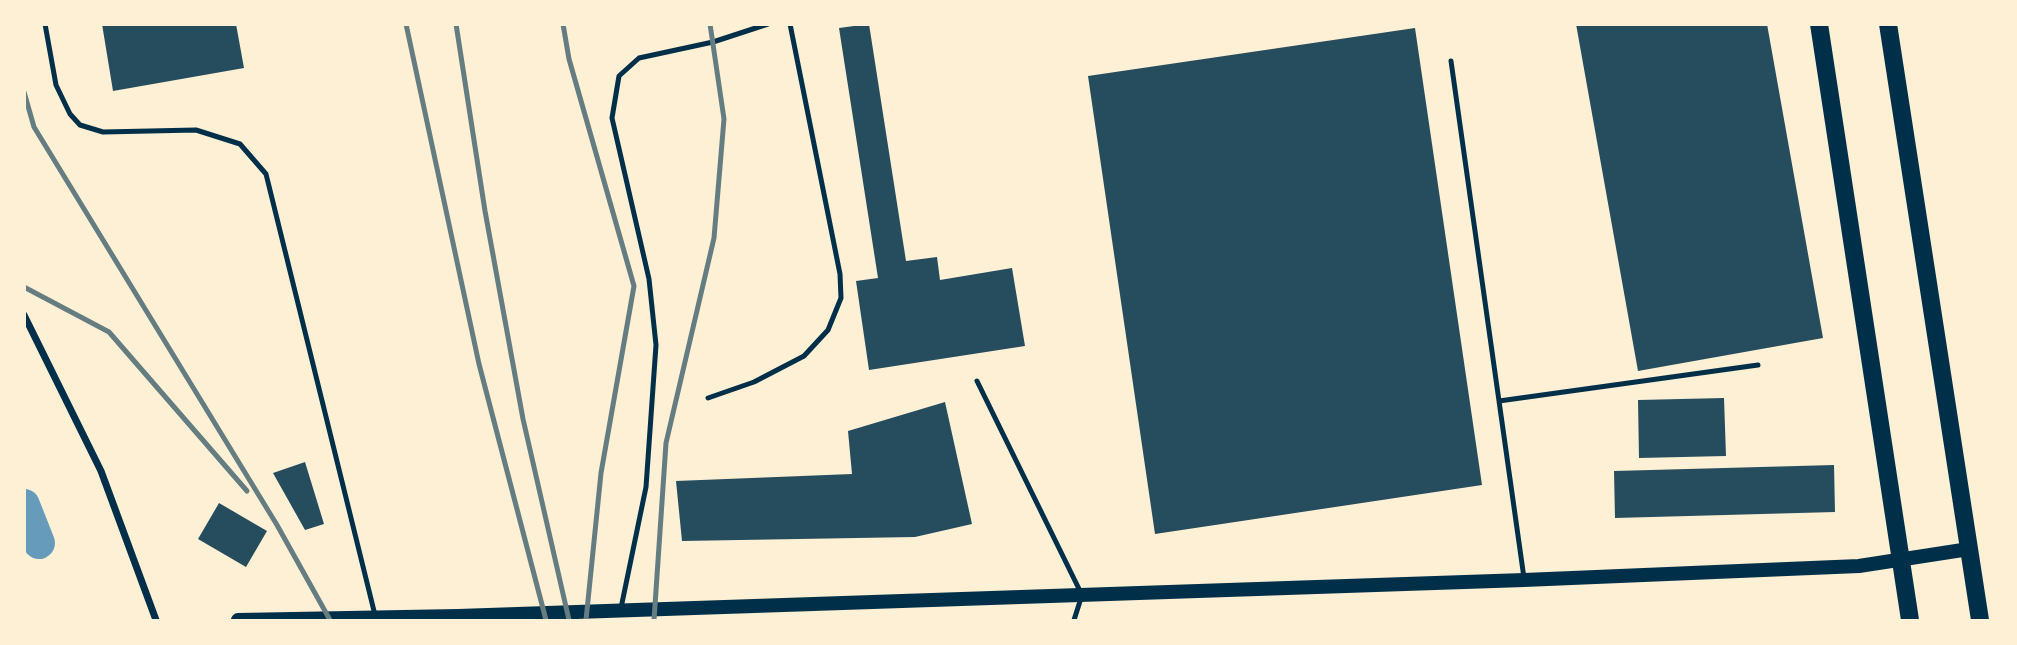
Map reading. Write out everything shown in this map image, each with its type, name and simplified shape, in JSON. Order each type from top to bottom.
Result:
[{"type":"main road","points":[[1819,24],[1910,621]]},
{"type":"main road","points":[[1888,24],[1980,621]]},
{"type":"main road","points":[[238,621],[459,618],[621,609],[1524,580],[1858,566],[1969,549]]},
{"type":"street","points":[[24,315],[101,471],[156,621]]},
{"type":"lane","points":[[45,24],[56,85],[69,114],[80,125],[103,132],[196,130],[240,144],[266,174],[376,618]]},
{"type":"lane","points":[[621,609],[646,487],[656,345],[649,279],[612,118],[619,76],[639,58],[713,42],[768,24]]},
{"type":"lane","points":[[708,398],[754,382],[804,356],[828,330],[841,298],[840,274],[790,24]]},
{"type":"lane","points":[[1451,61],[1524,580]]},
{"type":"lane","points":[[1499,401],[1758,365]]},
{"type":"lane","points":[[977,381],[1082,595],[1074,621]]},
{"type":"building","points":[[102,24],[236,24],[244,68],[113,91]]},
{"type":"building","points":[[869,24],[906,261],[937,257],[940,280],[1012,268],[1025,346],[869,370],[856,281],[878,278],[839,28]]},
{"type":"building","points":[[1576,24],[1767,24],[1823,338],[1638,371]]},
{"type":"building","points":[[1415,28],[1482,485],[1155,534],[1088,76]]},
{"type":"building","points":[[1724,398],[1726,456],[1639,458],[1638,400]]},
{"type":"building","points":[[945,402],[972,524],[915,537],[682,541],[676,481],[852,474],[848,431]]},
{"type":"building","points":[[305,462],[324,524],[305,530],[273,473]]},
{"type":"building","points":[[1834,465],[1835,512],[1615,518],[1614,471]]},
{"type":"building","points":[[219,503],[267,531],[246,567],[198,539]]},
{"type":"waterway","points":[[24,505],[39,543]]},
{"type":"railway","points":[[406,24],[479,364],[546,620]]},
{"type":"railway","points":[[456,24],[485,211],[523,419],[569,620]]},
{"type":"railway","points":[[563,24],[569,59],[634,286],[601,473],[586,620]]},
{"type":"railway","points":[[654,620],[666,443],[714,238],[724,119],[710,24]]},
{"type":"railway","points":[[24,92],[34,127],[277,525],[330,620]]},
{"type":"railway","points":[[24,287],[109,332],[247,491]]}]
